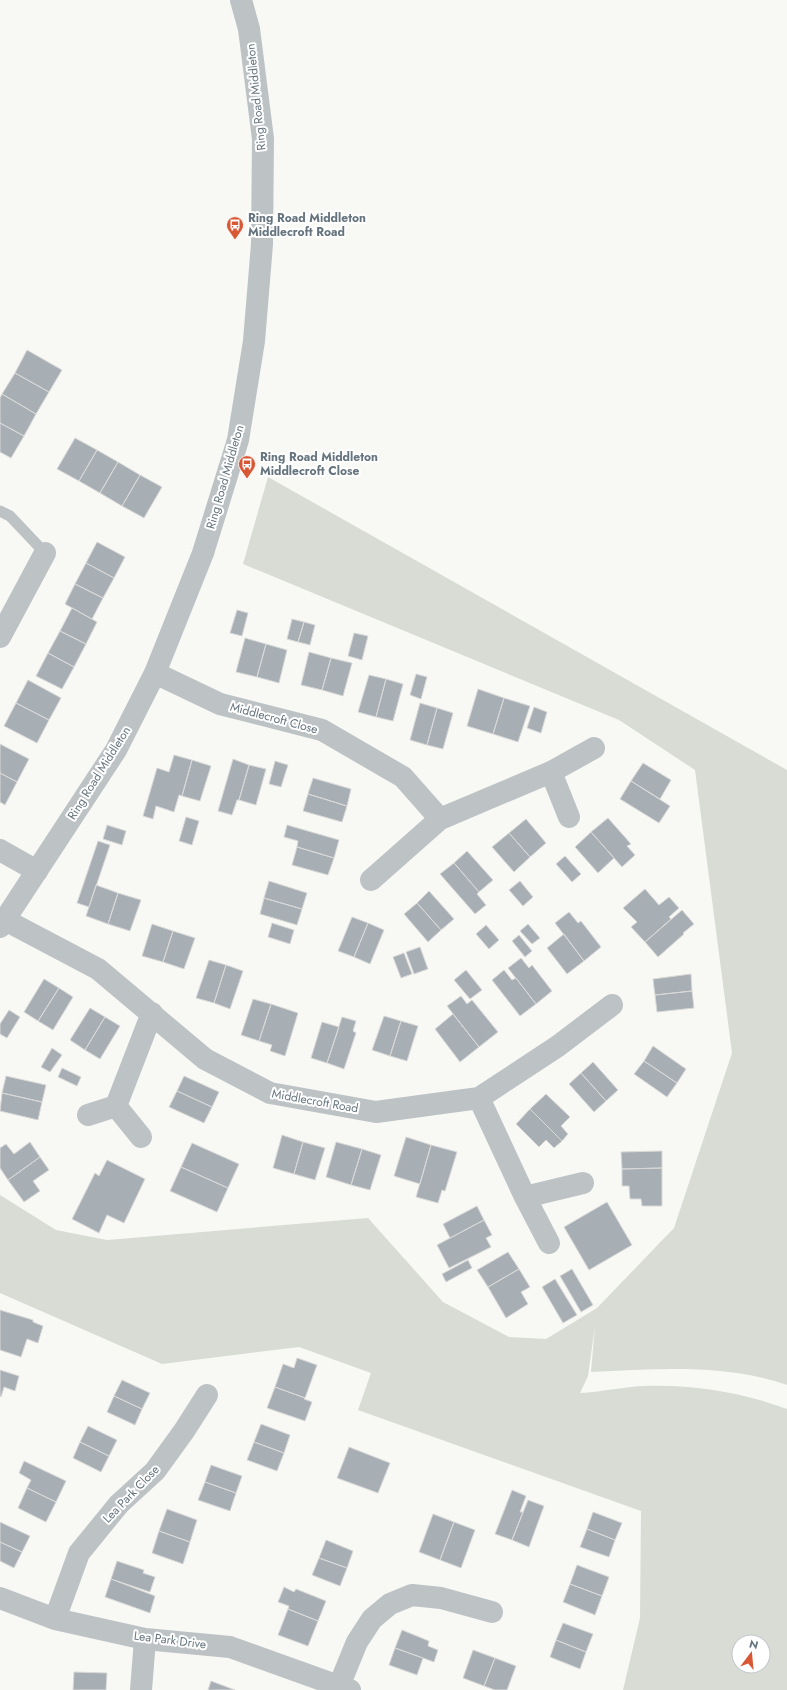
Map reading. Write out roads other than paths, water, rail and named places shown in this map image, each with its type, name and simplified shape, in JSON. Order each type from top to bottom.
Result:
[{"type":"street","name":"Ring Road Middleton","points":[[2,923],[116,750],[155,674],[203,553],[236,447],[254,341],[262,244],[263,139],[249,29],[241,0]]},
{"type":"street","points":[[0,637],[45,553]]},
{"type":"street","name":"Middlecroft Close","points":[[155,674],[220,704],[322,730],[403,777],[440,819]]},
{"type":"street","points":[[371,880],[440,819],[551,772],[594,748]]},
{"type":"street","points":[[551,772],[569,817]]},
{"type":"street","points":[[0,850],[37,871]]},
{"type":"street","name":"Middlecroft Road","points":[[2,923],[98,969],[205,1059],[270,1093],[376,1112],[479,1098],[558,1046],[612,1005]]},
{"type":"street","points":[[116,1106],[152,1013]]},
{"type":"street","points":[[479,1098],[525,1197],[549,1243]]},
{"type":"street","points":[[88,1115],[116,1106]]},
{"type":"street","points":[[116,1106],[141,1136]]},
{"type":"street","points":[[525,1197],[583,1183]]},
{"type":"street","name":"Lea Park Close","points":[[55,1619],[79,1553],[119,1504],[155,1471],[184,1431],[207,1395]]},
{"type":"street","points":[[345,1688],[357,1642],[372,1619],[390,1604],[412,1595],[441,1598],[492,1612]]},
{"type":"street","name":"Lea Park Drive","points":[[0,1598],[55,1619],[145,1639],[230,1647],[345,1688]]},
{"type":"street","points":[[142,1690],[145,1639]]},
{"type":"lane","points":[[0,511],[10,516],[45,553]]},
{"type":"place","name":"Ring Road Middleton Middlecroft Road","points":[[235,240]]},
{"type":"place","name":"Ring Road Middleton Middlecroft Close","points":[[247,479]]}]
